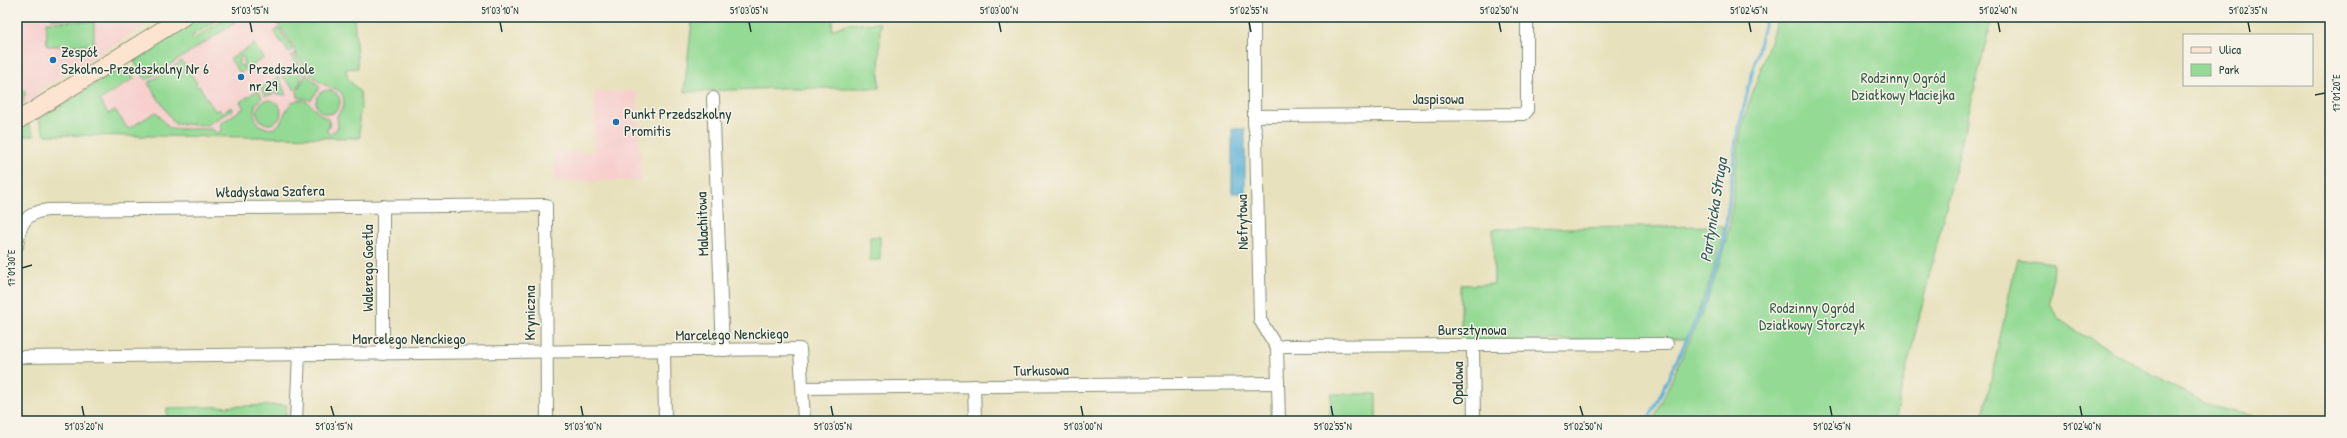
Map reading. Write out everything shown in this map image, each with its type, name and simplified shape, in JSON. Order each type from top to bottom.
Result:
[{"type":"street","points":[[17,121],[183,17]]},
{"type":"street","name":"Nefrytowa","points":[[1254,17],[1254,116],[1256,136],[1260,320],[1277,348],[1279,421]]},
{"type":"street","name":"Jaspisowa","points":[[1254,116],[1524,114],[1527,111],[1527,17]]},
{"type":"street","name":"Malachitowa","points":[[714,98],[723,350]]},
{"type":"street","name":"Władysława Szafera","points":[[17,246],[21,225],[29,215],[38,211],[546,205]]},
{"type":"street","name":"Kryniczna","points":[[546,205],[545,353],[547,421]]},
{"type":"street","name":"Walerego Goetla","points":[[383,206],[383,354]]},
{"type":"street","name":"Bursztynowa","points":[[1277,348],[1284,346],[1668,344]]},
{"type":"street","name":"Opalowa","points":[[1474,345],[1474,421]]},
{"type":"street","name":"Marcelego Nenckiego","points":[[17,357],[545,353],[800,349],[804,388]]},
{"type":"street","points":[[664,351],[665,421]]},
{"type":"street","points":[[296,421],[299,354]]},
{"type":"street","name":"Turkusowa","points":[[804,388],[1278,383]]},
{"type":"street","points":[[974,386],[975,421]]},
{"type":"street","points":[[804,388],[804,421]]},
{"type":"shaded area","name":"Zespół Szkolno-Przedszkolny Nr 6","points":[[17,17],[141,17],[142,27],[34,94],[36,97],[17,108]]},
{"type":"shaded area","name":"Przedszkole nr 29","points":[[228,17],[289,17],[360,92],[360,138],[45,135]]},
{"type":"shaded area","name":"Punkt Przedszkolny Promitis","points":[[637,91],[641,181],[555,181],[554,153],[594,152],[594,92]]},
{"type":"green space","points":[[52,17],[139,17],[52,19]]},
{"type":"green space","points":[[198,17],[221,17],[192,36],[194,39],[228,17],[231,17],[235,23],[146,80],[136,65],[134,57]]},
{"type":"green space","points":[[269,17],[354,17],[358,68],[346,69],[348,79],[360,92],[360,138],[45,135],[38,119],[82,93],[123,65],[127,67],[134,78],[100,100],[108,114],[115,110],[128,129],[156,112],[170,129],[211,129],[218,133],[222,131],[220,126],[221,123],[244,108],[240,102],[258,90],[262,98],[256,103],[254,114],[259,125],[268,129],[275,128],[293,102],[304,100],[328,119],[330,125],[326,131],[330,134],[338,128],[337,116],[344,106],[344,100],[341,92],[314,78],[301,61],[285,33],[278,24]]},
{"type":"green space","points":[[612,17],[657,17],[612,22]]},
{"type":"green space","points":[[739,17],[786,19],[787,17],[833,17],[832,30],[847,24],[880,23],[879,88],[781,88],[684,92],[692,21],[736,20]]},
{"type":"green space","points":[[948,17],[1012,17],[1012,21],[948,22]]},
{"type":"green space","name":"Rodzinny Ogród Działkowy Storczyk","points":[[1778,17],[1992,17],[1894,421],[1653,421],[1707,301],[1720,262],[1730,224],[1739,139],[1744,118]]},
{"type":"green space","points":[[94,21],[94,45],[47,46],[46,22]]},
{"type":"green space","points":[[279,28],[293,50],[289,53],[274,32]]},
{"type":"green space","points":[[254,44],[264,58],[240,73],[230,59]],"holes":[[[241,56],[244,58],[243,67],[238,64]]]},
{"type":"green space","points":[[295,53],[300,68],[301,77],[295,90],[281,75],[296,65],[291,56]]},
{"type":"green space","points":[[182,61],[197,83],[195,85],[197,87],[199,86],[215,111],[219,109],[222,113],[231,107],[232,110],[207,125],[175,124],[148,83]]},
{"type":"green space","points":[[306,74],[320,87],[311,100],[298,97],[297,92]]},
{"type":"green space","points":[[279,77],[286,95],[275,94],[272,81]]},
{"type":"green space","points":[[269,83],[273,94],[265,96],[261,88]]},
{"type":"green space","points":[[17,90],[25,90],[25,96],[23,96],[24,102],[17,105]]},
{"type":"green space","points":[[328,90],[337,93],[340,102],[337,111],[328,114],[319,111],[316,102],[319,93]]},
{"type":"green space","points":[[269,100],[278,103],[281,112],[278,121],[269,124],[260,121],[257,112],[260,103]]},
{"type":"green space","points":[[28,124],[35,136],[17,136],[17,132]]},
{"type":"green space","points":[[1724,227],[1717,256],[1704,298],[1686,339],[1461,341],[1461,285],[1494,284],[1493,229]]},
{"type":"green space","points":[[870,237],[880,237],[880,260],[870,260]]},
{"type":"green space","points":[[2017,258],[2053,263],[2050,303],[2059,319],[2079,333],[2207,405],[2252,416],[2264,421],[1982,421]]},
{"type":"green space","points":[[1331,394],[1376,394],[1376,421],[1330,421]]},
{"type":"green space","points":[[287,405],[285,421],[167,421],[167,408]]},
{"type":"water","points":[[1232,129],[1245,129],[1245,193],[1232,193]]},
{"type":"waterway","name":"Partynicka Struga","points":[[1648,421],[1705,301],[1722,249],[1736,139],[1766,17]]},
{"type":"place","name":"Zespół Szkolno-Przedszkolny Nr 6","points":[[53,60]]},
{"type":"place","name":"Przedszkole nr 29","points":[[241,77]]},
{"type":"place","name":"Punkt Przedszkolny Promitis","points":[[616,122]]},
{"type":"park label","name":"Rodzinny Ogród Działkowy Maciejka","points":[[1903,86]]}]
